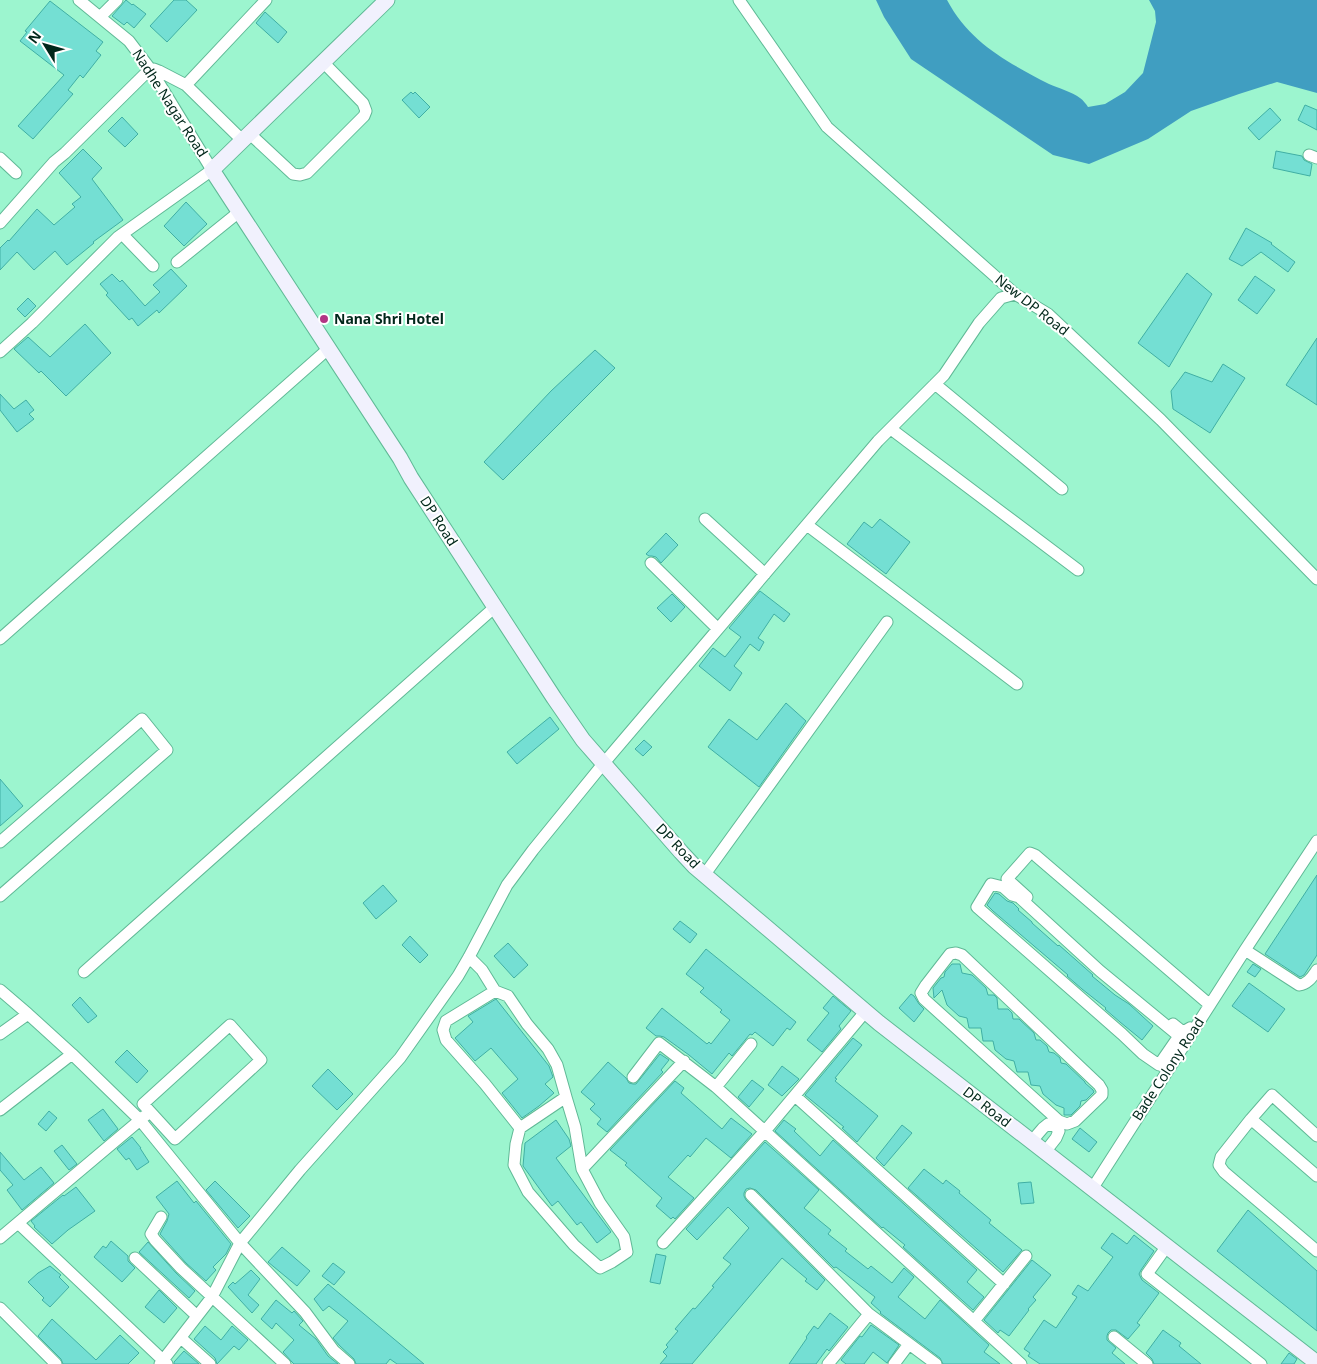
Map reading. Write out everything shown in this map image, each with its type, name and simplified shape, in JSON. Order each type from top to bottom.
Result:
[{"type":"street","name":"Nadhe Nagar Road","points":[[79,0],[129,41],[151,70],[212,170]]},
{"type":"street","points":[[100,17],[117,0]]},
{"type":"street","points":[[186,85],[266,0]]},
{"type":"street","points":[[0,352],[122,234],[212,170],[387,0]]},
{"type":"street","name":"New DP Road","points":[[739,0],[827,127],[1015,294],[1048,314],[1168,426],[1317,579]]},
{"type":"street","points":[[0,223],[54,162],[151,70],[159,71],[186,85],[246,137],[293,174],[307,173],[364,116],[366,110],[363,103],[323,62]]},
{"type":"street","points":[[0,158],[16,173]]},
{"type":"street","name":"DP Road","points":[[212,170],[554,698],[583,740],[681,852],[865,1012],[1049,1147],[1092,1189],[1317,1363]]},
{"type":"street","points":[[178,262],[239,212]]},
{"type":"street","points":[[122,234],[153,266]]},
{"type":"street","points":[[18,1223],[163,1363],[212,1297],[240,1243],[300,1170],[398,1060],[458,976],[470,957],[507,885],[533,850],[603,764],[878,441],[944,376],[979,323],[1001,298],[1015,294]]},
{"type":"street","points":[[0,639],[328,349]]},
{"type":"street","points":[[935,384],[1062,489]]},
{"type":"street","points":[[891,429],[1078,570]]},
{"type":"street","points":[[705,519],[765,574]]},
{"type":"street","points":[[807,525],[1017,684]]},
{"type":"street","points":[[650,563],[718,629]]},
{"type":"street","points":[[84,972],[495,607]]},
{"type":"street","points":[[700,870],[887,622]]},
{"type":"street","points":[[0,842],[142,719],[168,750],[0,896]]},
{"type":"street","name":"Bade Colony Road","points":[[1092,1189],[1185,1035],[1245,950],[1317,841]]},
{"type":"street","points":[[1185,1035],[1096,960],[1007,879],[1030,853],[1035,854],[1208,1003]]},
{"type":"street","points":[[991,884],[1003,887],[1012,895],[1019,897],[1100,971],[1185,1035],[1158,1065],[1143,1054],[978,907],[991,884]]},
{"type":"street","points":[[1245,950],[1299,985],[1304,985],[1317,970]]},
{"type":"street","points":[[1036,1137],[1048,1124],[1057,1124],[1067,1124],[1075,1121],[1102,1095],[1102,1090],[1099,1085],[962,955],[956,952],[950,954],[921,992],[924,999],[1057,1124],[1059,1131],[1049,1147]]},
{"type":"street","points":[[470,957],[482,970],[495,991],[508,996],[527,1024],[548,1049],[557,1065],[575,1127],[582,1169],[600,1203],[624,1237],[627,1252],[600,1268],[574,1245],[528,1192],[514,1165],[520,1128],[566,1097]]},
{"type":"street","points":[[0,990],[72,1054],[140,1120],[240,1243],[305,1312],[334,1351],[349,1364]]},
{"type":"street","points":[[495,991],[446,1021],[443,1030],[446,1040],[485,1084],[520,1128]]},
{"type":"street","points":[[664,1243],[765,1131],[865,1012]]},
{"type":"street","points":[[0,1034],[28,1014]]},
{"type":"street","points":[[230,1025],[261,1060],[175,1139],[150,1111],[143,1104],[230,1025]]},
{"type":"street","points":[[633,1077],[660,1043],[716,1087],[974,1320],[1016,1362]]},
{"type":"street","points":[[716,1087],[751,1044]]},
{"type":"street","points":[[0,1110],[72,1054]]},
{"type":"street","points":[[582,1169],[684,1061]]},
{"type":"street","points":[[1317,1136],[1272,1094],[1221,1157],[1219,1165],[1224,1172],[1317,1251]]},
{"type":"street","points":[[794,1096],[1004,1284]]},
{"type":"street","points":[[0,1238],[150,1111]]},
{"type":"street","points":[[1251,1119],[1317,1176]]},
{"type":"street","points":[[751,1196],[869,1314],[936,1364]]},
{"type":"street","points":[[161,1217],[151,1234],[166,1253],[284,1364]]},
{"type":"street","points":[[1167,1246],[1147,1274],[1261,1364]]},
{"type":"street","points":[[974,1320],[1026,1256]]},
{"type":"street","points":[[135,1258],[197,1316]]},
{"type":"street","points":[[0,1308],[56,1364]]},
{"type":"street","points":[[828,1364],[869,1314]]},
{"type":"street","points":[[1114,1337],[1147,1364]]},
{"type":"street","points":[[181,1338],[210,1364]]},
{"type":"street","points":[[894,1364],[909,1344]]},
{"type":"water","points":[[876,0],[947,0],[967,28],[991,50],[1034,76],[1077,96],[1088,107],[1105,104],[1125,92],[1143,73],[1156,22],[1155,11],[1149,0],[1317,0],[1317,93],[1277,82],[1191,111],[1148,139],[1089,164],[1053,155],[911,59],[884,17]]},
{"type":"building","points":[[126,0],[146,14],[134,28],[127,22],[124,25],[112,16]]},
{"type":"building","points":[[174,0],[186,0],[197,10],[167,42],[150,26]]},
{"type":"building","points":[[50,1],[103,42],[96,51],[101,55],[83,78],[80,75],[68,90],[73,94],[33,139],[18,126],[64,75],[20,41],[27,32],[25,31]]},
{"type":"building","points":[[265,12],[287,32],[278,43],[256,23]]},
{"type":"building","points":[[411,92],[413,94],[415,92],[430,107],[419,118],[402,100]]},
{"type":"building","points":[[1305,105],[1317,110],[1317,130],[1298,120]]},
{"type":"building","points":[[1270,108],[1281,120],[1259,140],[1248,128]]},
{"type":"building","points":[[122,117],[138,134],[125,147],[108,131]]},
{"type":"building","points":[[83,149],[102,168],[92,179],[123,220],[93,242],[67,265],[55,251],[34,270],[17,252],[0,270],[0,248],[9,241],[37,209],[54,225],[75,207],[72,204],[81,197],[59,173]]},
{"type":"building","points":[[1276,151],[1302,156],[1304,160],[1312,164],[1310,176],[1273,168]]},
{"type":"building","points":[[186,202],[207,224],[184,246],[164,226]]},
{"type":"building","points":[[1246,228],[1272,243],[1295,262],[1288,272],[1261,252],[1242,266],[1229,259]]},
{"type":"building","points":[[171,269],[187,286],[159,313],[157,310],[138,326],[132,318],[129,320],[106,295],[108,293],[100,284],[112,274],[120,282],[122,280],[145,306],[160,292],[153,285]]},
{"type":"building","points":[[1187,273],[1212,294],[1169,367],[1138,343]]},
{"type":"building","points":[[1255,276],[1275,290],[1257,314],[1238,300]]},
{"type":"building","points":[[28,298],[36,306],[25,317],[17,309]]},
{"type":"building","points":[[85,324],[111,353],[66,396],[41,371],[39,373],[14,349],[28,337],[50,357]]},
{"type":"building","points":[[1317,338],[1317,405],[1286,385]]},
{"type":"building","points":[[595,350],[615,368],[503,480],[484,462],[551,391]]},
{"type":"building","points":[[1223,364],[1245,378],[1210,433],[1173,409],[1171,391],[1185,372],[1212,382]]},
{"type":"building","points":[[0,394],[14,409],[26,400],[34,410],[29,414],[34,419],[17,432],[0,410]]},
{"type":"building","points":[[880,519],[910,542],[886,574],[847,544],[864,522],[872,528]]},
{"type":"building","points":[[666,533],[678,545],[661,563],[656,557],[646,554]]},
{"type":"building","points":[[760,591],[790,614],[784,622],[774,614],[758,638],[764,642],[759,651],[750,644],[734,666],[742,673],[730,691],[699,666],[713,648],[725,657],[741,637],[729,628]]},
{"type":"building","points":[[672,594],[685,607],[671,622],[657,608]]},
{"type":"building","points":[[786,703],[806,721],[759,787],[708,747],[729,719],[757,740]]},
{"type":"building","points":[[550,717],[559,729],[517,764],[507,752]]},
{"type":"building","points":[[644,740],[652,747],[643,756],[635,749]]},
{"type":"building","points":[[0,779],[23,806],[0,826]]},
{"type":"building","points":[[1317,875],[1317,955],[1304,975],[1300,977],[1265,954]]},
{"type":"building","points":[[383,885],[397,901],[376,919],[363,903]]},
{"type":"building","points":[[995,893],[1013,903],[1032,923],[1092,976],[1129,1004],[1153,1026],[1142,1040],[987,905]]},
{"type":"building","points":[[680,921],[697,934],[690,943],[673,929]]},
{"type":"building","points":[[410,936],[428,955],[420,963],[402,945]]},
{"type":"building","points":[[508,943],[528,965],[514,978],[494,956]]},
{"type":"building","points":[[706,949],[796,1022],[790,1030],[787,1028],[773,1046],[755,1032],[752,1035],[750,1034],[732,1056],[729,1053],[712,1074],[664,1037],[656,1036],[646,1028],[662,1008],[707,1044],[709,1042],[711,1044],[730,1020],[720,1012],[722,1010],[700,992],[704,988],[686,974]]},
{"type":"building","points":[[952,964],[960,964],[962,973],[972,975],[986,988],[988,995],[994,995],[997,998],[998,1009],[1008,1009],[1012,1013],[1013,1019],[1019,1019],[1034,1033],[1036,1040],[1040,1040],[1047,1046],[1049,1052],[1054,1053],[1060,1058],[1061,1063],[1066,1064],[1093,1090],[1094,1092],[1086,1100],[1081,1101],[1080,1106],[1071,1115],[1064,1115],[1064,1108],[1056,1105],[1043,1094],[1040,1086],[1031,1085],[1028,1072],[1017,1072],[1014,1061],[1006,1059],[995,1050],[993,1041],[983,1041],[981,1028],[969,1028],[967,1018],[959,1016],[947,1005],[942,990],[934,998],[933,988],[944,977],[945,972]]},
{"type":"building","points":[[1253,964],[1261,969],[1255,977],[1247,972]]},
{"type":"building","points":[[1249,983],[1285,1009],[1268,1032],[1232,1006]]},
{"type":"building","points":[[911,994],[924,1009],[914,1022],[899,1008]]},
{"type":"building","points":[[833,996],[851,1011],[839,1026],[841,1029],[822,1052],[807,1040],[829,1013],[823,1008]]},
{"type":"building","points":[[80,997],[97,1016],[88,1023],[72,1005]]},
{"type":"building","points":[[496,999],[549,1066],[553,1077],[545,1084],[554,1093],[522,1118],[502,1093],[518,1079],[491,1048],[475,1061],[455,1038],[473,1022],[468,1016]]},
{"type":"building","points":[[853,1038],[862,1045],[835,1078],[837,1079],[835,1081],[878,1116],[857,1142],[842,1128],[844,1127],[805,1095]]},
{"type":"building","points":[[127,1050],[148,1071],[137,1083],[115,1062]]},
{"type":"building","points":[[660,1054],[669,1060],[661,1070],[663,1072],[607,1132],[597,1124],[601,1119],[590,1109],[595,1104],[581,1092],[608,1062],[629,1083],[636,1084]]},
{"type":"building","points":[[782,1066],[799,1079],[782,1096],[768,1085]]},
{"type":"building","points":[[328,1069],[353,1094],[337,1110],[312,1086]]},
{"type":"building","points":[[752,1080],[764,1089],[749,1107],[738,1097]]},
{"type":"building","points":[[675,1081],[684,1088],[681,1093],[722,1129],[731,1118],[752,1134],[731,1158],[706,1138],[690,1157],[688,1155],[668,1177],[694,1198],[675,1219],[673,1217],[671,1219],[656,1206],[662,1198],[625,1165],[627,1163],[610,1150]]},
{"type":"building","points":[[103,1109],[118,1129],[104,1141],[88,1120]]},
{"type":"building","points":[[49,1111],[57,1118],[46,1131],[38,1124]]},
{"type":"building","points":[[556,1120],[569,1139],[571,1146],[556,1158],[611,1232],[597,1243],[581,1222],[577,1225],[558,1201],[552,1206],[523,1166],[525,1143]]},
{"type":"building","points":[[784,1120],[796,1129],[794,1131],[820,1156],[833,1140],[977,1270],[967,1282],[984,1297],[973,1310],[903,1247],[905,1245],[882,1228],[775,1131]]},
{"type":"building","points":[[902,1125],[912,1133],[884,1166],[876,1158]]},
{"type":"building","points":[[1080,1128],[1097,1142],[1089,1152],[1072,1139]]},
{"type":"building","points":[[132,1137],[149,1162],[137,1170],[129,1158],[126,1160],[117,1149]]},
{"type":"building","points":[[765,1142],[819,1190],[804,1208],[831,1230],[828,1234],[847,1249],[845,1251],[868,1269],[871,1266],[892,1283],[904,1268],[914,1277],[898,1297],[925,1319],[940,1300],[989,1345],[984,1352],[1000,1364],[943,1364],[940,1358],[880,1313],[871,1303],[875,1297],[836,1267],[834,1268],[756,1190],[750,1188],[746,1189],[744,1193],[746,1200],[825,1280],[817,1290],[782,1258],[692,1364],[660,1364],[667,1356],[663,1352],[668,1347],[666,1345],[678,1331],[675,1329],[714,1287],[712,1286],[731,1264],[723,1258],[749,1228],[728,1207],[697,1240],[686,1229]]},
{"type":"building","points":[[62,1145],[77,1164],[69,1170],[54,1151]]},
{"type":"building","points":[[0,1152],[24,1180],[41,1167],[54,1183],[22,1210],[7,1190],[13,1185],[0,1170]]},
{"type":"building","points":[[924,1169],[943,1184],[946,1180],[960,1191],[959,1193],[991,1220],[989,1223],[1022,1250],[1003,1272],[908,1188]]},
{"type":"building","points":[[177,1181],[231,1244],[226,1254],[213,1267],[216,1270],[206,1281],[186,1263],[160,1234],[169,1214],[156,1197]]},
{"type":"building","points":[[215,1181],[250,1216],[238,1228],[206,1190]]},
{"type":"building","points":[[1031,1182],[1034,1203],[1021,1204],[1018,1183]]},
{"type":"building","points":[[76,1187],[95,1211],[52,1244],[34,1227],[31,1221]]},
{"type":"building","points":[[1248,1210],[1317,1271],[1317,1331],[1217,1251]]},
{"type":"building","points":[[1112,1233],[1127,1244],[1134,1235],[1154,1251],[1139,1274],[1142,1280],[1159,1293],[1137,1323],[1140,1325],[1128,1339],[1116,1330],[1111,1330],[1108,1333],[1107,1340],[1116,1348],[1112,1353],[1125,1364],[1040,1364],[1028,1356],[1030,1353],[1024,1349],[1044,1320],[1056,1328],[1077,1297],[1072,1294],[1078,1285],[1088,1291],[1113,1257],[1101,1248]]},
{"type":"building","points":[[111,1241],[128,1256],[128,1261],[135,1268],[122,1282],[94,1257],[103,1246],[106,1248]]},
{"type":"building","points":[[148,1242],[195,1291],[189,1298],[139,1252]]},
{"type":"building","points":[[282,1247],[310,1271],[297,1286],[268,1262]]},
{"type":"building","points":[[656,1254],[666,1256],[660,1284],[650,1282]]},
{"type":"building","points":[[1032,1260],[1051,1275],[1033,1297],[1036,1300],[1009,1336],[1000,1330],[998,1333],[984,1320]]},
{"type":"building","points":[[333,1263],[345,1272],[334,1285],[322,1276]]},
{"type":"building","points":[[50,1266],[61,1275],[59,1277],[69,1287],[50,1307],[28,1282]]},
{"type":"building","points":[[251,1270],[260,1279],[248,1295],[259,1305],[252,1313],[228,1287],[233,1282],[235,1284]]},
{"type":"building","points":[[328,1284],[424,1364],[397,1364],[390,1359],[386,1364],[356,1364],[354,1359],[333,1338],[348,1321],[329,1306],[323,1311],[314,1299]]},
{"type":"building","points":[[159,1290],[177,1308],[164,1323],[145,1307]]},
{"type":"building","points":[[276,1300],[292,1313],[294,1311],[303,1321],[299,1325],[316,1339],[328,1356],[338,1364],[294,1364],[292,1362],[283,1352],[294,1340],[276,1323],[272,1329],[261,1319]]},
{"type":"building","points":[[830,1313],[848,1327],[829,1351],[827,1349],[816,1364],[789,1364],[814,1326],[818,1329]]},
{"type":"building","points":[[52,1319],[96,1360],[120,1335],[139,1353],[128,1364],[63,1364],[61,1359],[38,1336]]},
{"type":"building","points":[[871,1325],[899,1345],[887,1363],[873,1352],[864,1364],[846,1364],[841,1360]]},
{"type":"building","points":[[205,1326],[221,1340],[232,1326],[248,1340],[239,1350],[234,1346],[217,1364],[215,1358],[194,1339]]},
{"type":"building","points":[[1163,1330],[1181,1343],[1179,1346],[1201,1364],[1154,1364],[1146,1353]]},
{"type":"building","points":[[184,1351],[199,1364],[174,1364]]},
{"type":"building","points":[[1289,1353],[1297,1359],[1294,1364],[1281,1364]]},
{"type":"place","name":"Nana Shri Hotel","points":[[324,319]]}]
